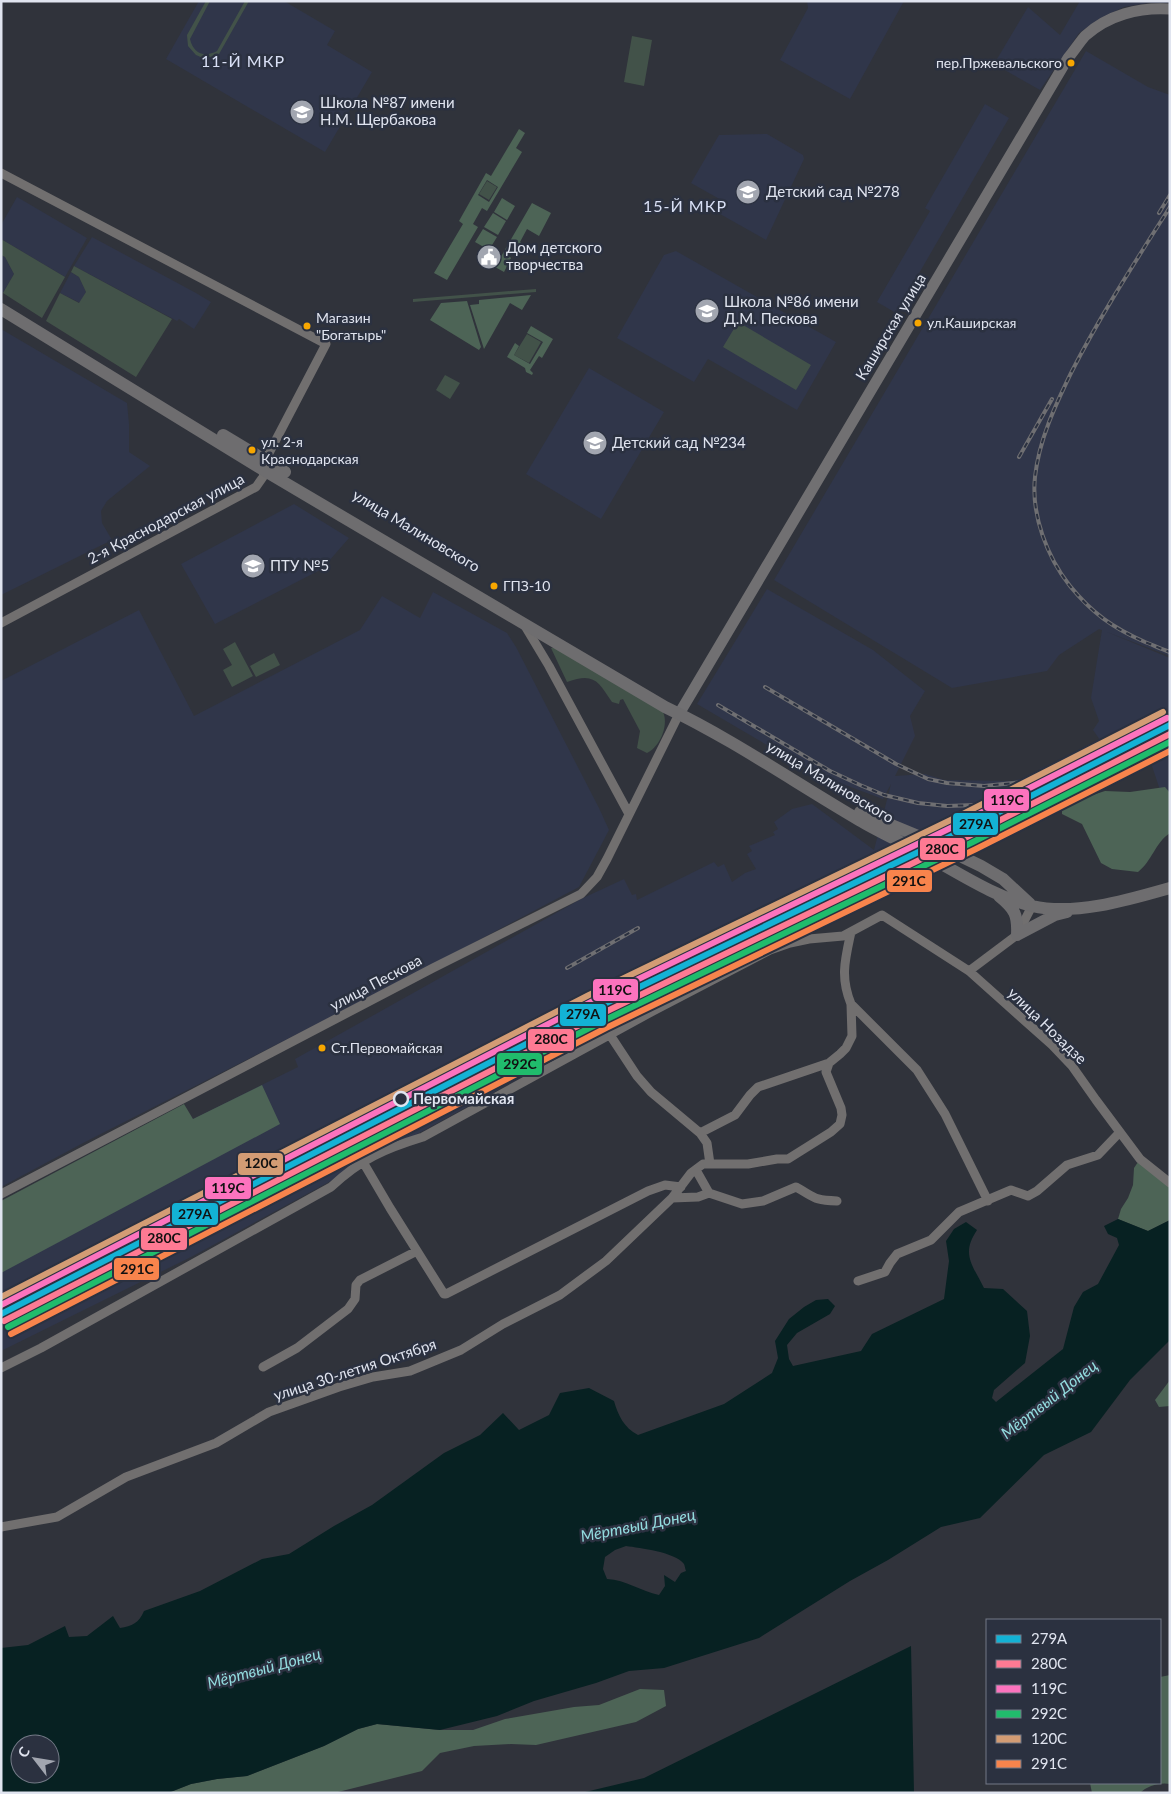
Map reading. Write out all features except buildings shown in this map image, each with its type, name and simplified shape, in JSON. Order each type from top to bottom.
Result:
[{"type":"highway","name":"улица Малиновского","points":[[1,299],[266,466],[665,707],[681,710],[860,821],[996,893],[1032,906]]},
{"type":"highway","name":"улица Малиновского","points":[[1,309],[681,710],[863,814],[923,838],[981,866],[1003,879],[1032,906]]},
{"type":"highway","points":[[1032,906],[1076,908],[1128,900],[1170,888]]},
{"type":"highway","points":[[996,893],[1014,910],[1018,923],[1017,935]]},
{"type":"highway","points":[[1017,935],[1056,915],[1076,908]]},
{"type":"main road","name":"Каширская улица","points":[[681,710],[1068,58],[1085,37],[1107,20],[1135,11],[1170,9]]},
{"type":"street","name":"2-я Краснодарская улица","points":[[1,173],[326,344],[268,455],[260,482],[251,490],[1,623]]},
{"type":"street","points":[[522,621],[550,666],[629,814]]},
{"type":"street","name":"улица Пескова","points":[[1,1194],[434,968],[581,894],[600,872],[681,710]]},
{"type":"street","points":[[969,971],[1017,935],[1032,906]]},
{"type":"street","name":"улица Нозадзе","points":[[851,932],[882,915],[969,971],[1052,1045],[1072,1066],[1140,1159],[1169,1182]]},
{"type":"street","points":[[851,932],[843,972],[846,993],[851,1004],[917,1070],[945,1114],[988,1200]]},
{"type":"street","points":[[1,1368],[41,1348],[331,1187],[348,1171],[363,1162],[387,1149],[423,1137],[770,950],[790,943],[843,936],[851,932]]},
{"type":"street","points":[[700,1133],[735,1115],[758,1087],[829,1063],[846,1048],[852,1036],[851,1004]]},
{"type":"street","points":[[610,1035],[637,1076],[651,1092],[700,1133],[706,1143],[710,1164]]},
{"type":"street","name":"улица 30-летия Октября","points":[[1,1527],[56,1517],[126,1478],[216,1442],[269,1412],[347,1384],[373,1377],[410,1371],[461,1350],[503,1324],[560,1295],[606,1261],[672,1198],[703,1164],[748,1164],[788,1159],[831,1132],[840,1124],[842,1115],[841,1108],[826,1072],[829,1063]]},
{"type":"street","points":[[858,1281],[885,1272],[898,1254],[931,1240],[959,1212],[1011,1190],[1028,1196],[1037,1191],[1067,1165],[1098,1155],[1120,1132]]},
{"type":"street","points":[[363,1162],[444,1294],[648,1191],[665,1185],[681,1187]]},
{"type":"street","points":[[696,1170],[709,1193]]},
{"type":"street","points":[[672,1198],[698,1197],[709,1193],[742,1204],[763,1202],[796,1187],[812,1198],[837,1201]]},
{"type":"street","points":[[264,1367],[297,1348],[348,1309],[355,1299],[356,1285],[360,1280],[417,1251]]},
{"type":"shaded area","name":"Школа №87 имени Н.М. Щербакова","points":[[199,1],[284,1],[335,31],[327,45],[372,72],[325,152],[166,59]]},
{"type":"shaded area","points":[[206,1],[210,1],[190,39],[196,51],[204,54],[217,51],[245,1],[249,1],[219,54],[203,58],[196,55],[188,46],[187,35]]},
{"type":"shaded area","points":[[807,1],[904,1],[850,99],[780,60],[808,8]]},
{"type":"shaded area","points":[[1080,1],[1170,1],[1170,3],[1148,3],[1124,7],[1099,19],[1079,33],[1040,90],[994,64],[1028,7],[1060,35]]},
{"type":"shaded area","points":[[632,36],[652,40],[644,86],[624,82]]},
{"type":"shaded area","points":[[1086,51],[1148,87],[1170,95],[1170,656],[1099,629],[1059,655],[1047,671],[952,688],[774,580]]},
{"type":"shaded area","points":[[985,104],[1009,118],[896,313],[877,302],[930,211],[925,208]]},
{"type":"shaded area","points":[[519,129],[525,133],[516,148],[522,152],[487,211],[482,208],[473,224],[478,227],[447,280],[434,273],[463,224],[459,221],[486,173],[491,176]],"holes":[[[487,180],[498,187],[489,202],[478,195]]]},
{"type":"shaded area","name":"Детский сад №278","points":[[767,134],[803,155],[804,159],[766,240],[720,214],[723,201],[691,183],[719,135]]},
{"type":"shaded area","points":[[487,181],[497,187],[489,200],[479,194]]},
{"type":"shaded area","points":[[17,197],[87,238],[65,277],[1,239],[1,225]]},
{"type":"shaded area","points":[[502,198],[515,206],[507,220],[494,212]]},
{"type":"shaded area","points":[[532,203],[551,213],[539,236],[527,229],[520,242],[523,244],[520,248],[515,246],[509,256],[511,258],[504,272],[495,267]]},
{"type":"shaded area","points":[[493,213],[506,221],[498,235],[484,227]]},
{"type":"shaded area","points":[[483,229],[497,237],[489,250],[475,242]]},
{"type":"shaded area","points":[[92,237],[211,302],[194,329],[179,319],[177,321],[74,266]]},
{"type":"shaded area","points":[[1,239],[65,277],[42,318],[3,293],[14,274],[5,257],[1,255]]},
{"type":"shaded area","name":"Школа №86 имени Д.М. Пескова","points":[[676,251],[836,342],[797,410],[708,359],[694,382],[617,338],[664,255]]},
{"type":"shaded area","points":[[1,255],[5,257],[14,274],[3,293],[1,291]]},
{"type":"shaded area","points":[[74,266],[172,319],[136,377],[46,321],[60,293],[79,303],[86,292],[79,277],[71,272]]},
{"type":"shaded area","points":[[71,272],[79,277],[86,292],[80,303],[60,293]]},
{"type":"shaded area","points":[[536,289],[536,292],[413,302],[413,299]]},
{"type":"shaded area","points":[[531,295],[522,310],[510,303],[484,349],[470,305],[479,304],[479,300]]},
{"type":"shaded area","points":[[467,301],[481,347],[479,350],[430,320],[441,303]]},
{"type":"shaded area","points":[[738,322],[811,365],[796,390],[723,347]]},
{"type":"shaded area","points":[[531,326],[553,339],[542,358],[539,356],[530,370],[533,373],[532,375],[526,372],[525,368],[507,357],[515,343],[519,346],[514,355],[530,364],[543,342],[527,333]]},
{"type":"shaded area","points":[[1,329],[127,403],[129,452],[150,466],[107,501],[101,511],[102,523],[112,540],[1,595]]},
{"type":"shaded area","points":[[527,334],[541,342],[529,363],[514,355]]},
{"type":"shaded area","name":"Детский сад №234","points":[[589,368],[664,412],[601,519],[526,474]]},
{"type":"shaded area","points":[[445,375],[460,383],[450,399],[436,390]]},
{"type":"shaded area","name":"ПТУ №5","points":[[294,504],[349,538],[322,569],[215,624],[181,564]]},
{"type":"shaded area","points":[[767,589],[873,650],[925,691],[910,716],[915,736],[895,776],[925,774],[944,780],[1011,781],[1041,775],[1040,768],[1073,761],[1070,754],[1090,747],[1100,740],[1093,730],[1099,721],[1091,698],[1102,630],[1170,658],[1170,750],[1158,756],[1170,752],[1170,797],[1163,799],[1150,760],[1076,805],[1026,826],[831,923],[717,975],[601,1034],[193,1256],[1,1351],[1,1202],[193,1119],[298,1067],[295,1059],[581,899],[624,879],[632,895],[636,894],[637,900],[714,862],[718,867],[724,864],[732,882],[745,873],[756,869],[747,854],[752,851],[749,846],[775,835],[773,832],[778,829],[774,822],[792,809],[812,804],[874,850],[891,784],[883,799],[818,775],[697,704]]},
{"type":"shaded area","points":[[433,592],[507,633],[599,808],[609,830],[579,887],[392,986],[85,1142],[1,1187],[1,681],[139,610],[194,716],[360,630],[382,596],[420,618]]},
{"type":"shaded area","points":[[235,642],[253,676],[232,687],[223,670],[232,665],[223,649]]},
{"type":"shaded area","points":[[557,647],[663,712],[665,717],[664,729],[659,741],[652,750],[647,753],[637,748],[640,731],[623,699],[620,700],[619,704],[612,702],[599,684],[589,678],[567,682],[551,648]]},
{"type":"shaded area","points":[[274,653],[280,665],[256,677],[250,666]]},
{"type":"shaded area","points":[[1165,787],[1170,793],[1170,833],[1138,872],[1112,869],[1101,863],[1082,824],[1062,814],[1062,805],[1105,791],[1130,792]]},
{"type":"shaded area","points":[[262,1085],[280,1124],[1,1273],[1,1201],[184,1104],[193,1119]]},
{"type":"shaded area","points":[[1140,1159],[1170,1183],[1170,1220],[1148,1231],[1118,1219],[1133,1185],[1134,1168]]},
{"type":"shaded area","points":[[1170,1380],[1170,1406],[1159,1407],[1155,1400]]},
{"type":"shaded area","points":[[1170,1675],[1170,1784],[1154,1785],[1140,1793],[1092,1793],[1090,1784],[1161,1784],[1161,1677]]},
{"type":"shaded area","points":[[640,1689],[664,1690],[666,1706],[636,1722],[536,1745],[474,1746],[440,1753],[422,1771],[334,1793],[168,1793],[191,1784],[247,1776],[324,1746],[358,1729],[377,1724],[440,1730],[473,1730],[505,1719],[574,1707],[599,1705]]},
{"type":"water","name":"Мёртвый Донец","points":[[1118,1219],[1148,1231],[1170,1220],[1170,1340],[1130,1380],[1091,1432],[1044,1455],[980,1518],[941,1527],[759,1638],[664,1668],[629,1671],[596,1683],[534,1701],[497,1716],[440,1730],[377,1724],[358,1729],[324,1746],[247,1776],[191,1784],[168,1793],[1,1793],[1,1648],[28,1645],[65,1626],[69,1637],[87,1636],[113,1616],[120,1628],[128,1626],[135,1623],[144,1611],[200,1591],[262,1559],[289,1554],[372,1505],[444,1453],[480,1435],[503,1413],[519,1430],[549,1415],[560,1393],[589,1388],[614,1401],[622,1421],[638,1435],[724,1404],[772,1373],[778,1358],[775,1341],[789,1319],[816,1300],[828,1299],[835,1306],[830,1314],[797,1333],[787,1345],[789,1359],[793,1366],[861,1351],[872,1334],[944,1299],[949,1261],[946,1241],[954,1229],[966,1222],[977,1230],[972,1238],[969,1253],[972,1265],[984,1288],[1003,1289],[1027,1311],[1030,1336],[1025,1363],[994,1390],[992,1398],[996,1402],[1063,1349],[1074,1307],[1083,1292],[1098,1284],[1119,1245],[1117,1238],[1108,1234],[1104,1226]],"holes":[[[626,1546],[657,1551],[679,1560],[684,1564],[686,1571],[681,1573],[675,1582],[664,1575],[665,1586],[659,1595],[621,1581],[607,1579],[603,1569],[605,1557],[615,1550]]]},
{"type":"water","points":[[911,1646],[914,1793],[581,1793],[644,1778]]},
{"type":"railway","points":[[1159,213],[1170,195]]},
{"type":"railway","points":[[1170,207],[1106,310],[1065,385],[1048,424],[1040,450],[1034,491],[1042,535],[1054,562],[1070,586],[1086,604],[1113,625],[1133,637],[1170,652]]},
{"type":"railway","points":[[1019,457],[1052,399]]},
{"type":"railway","points":[[765,687],[896,764],[928,779],[947,783],[984,786],[1043,780],[1049,777]]},
{"type":"railway","points":[[718,705],[830,771],[860,785],[884,795],[918,803],[947,806],[975,805],[1002,801],[1035,789],[1170,720]]},
{"type":"railway","points":[[687,964],[764,932],[863,885]]},
{"type":"railway","points":[[567,968],[638,928]]},
{"type":"railway","points":[[1,1304],[440,1076],[564,1017],[677,969]]},
{"type":"transit line","name":"120С","points":[[1,1297],[589,995],[959,816],[1163,712]]},
{"type":"transit line","name":"119С","points":[[1,1305],[593,1001],[963,822],[1167,718]]},
{"type":"transit line","name":"279А","points":[[1,1314],[596,1008],[966,829],[1170,725]]},
{"type":"transit line","name":"280С","points":[[4,1321],[599,1015],[969,836],[1170,734]]},
{"type":"transit line","name":"292С","points":[[8,1327],[603,1021],[973,842],[1170,742]]},
{"type":"transit line","name":"291С","points":[[11,1334],[606,1028],[976,849],[1170,751]]},
{"type":"place","name":"пер.Пржевальского","points":[[1071,63]]},
{"type":"place","name":"Школа №87 имени Н.М. Щербакова","points":[[302,112]]},
{"type":"place","name":"Детский сад №278","points":[[748,192]]},
{"type":"place","name":"Дом детского творчества","points":[[489,257]]},
{"type":"place","name":"Школа №86 имени Д.М. Пескова","points":[[707,311]]},
{"type":"place","name":"ул.Каширская","points":[[918,323]]},
{"type":"place","name":"Магазин \"Богатырь\"","points":[[307,326]]},
{"type":"place","name":"Детский сад №234","points":[[595,443]]},
{"type":"place","name":"ул. 2-я Краснодарская","points":[[252,450]]},
{"type":"place","name":"ПТУ №5","points":[[253,566]]},
{"type":"place","name":"ГПЗ-10","points":[[494,586]]},
{"type":"place","name":"Ст.Первомайская","points":[[322,1048]]},
{"type":"place","name":"Первомайская","points":[[401,1099]]},
{"type":"district","name":"11-Й МКР","points":[[243,61]]},
{"type":"district","name":"15-Й МКР","points":[[685,206]]}]
